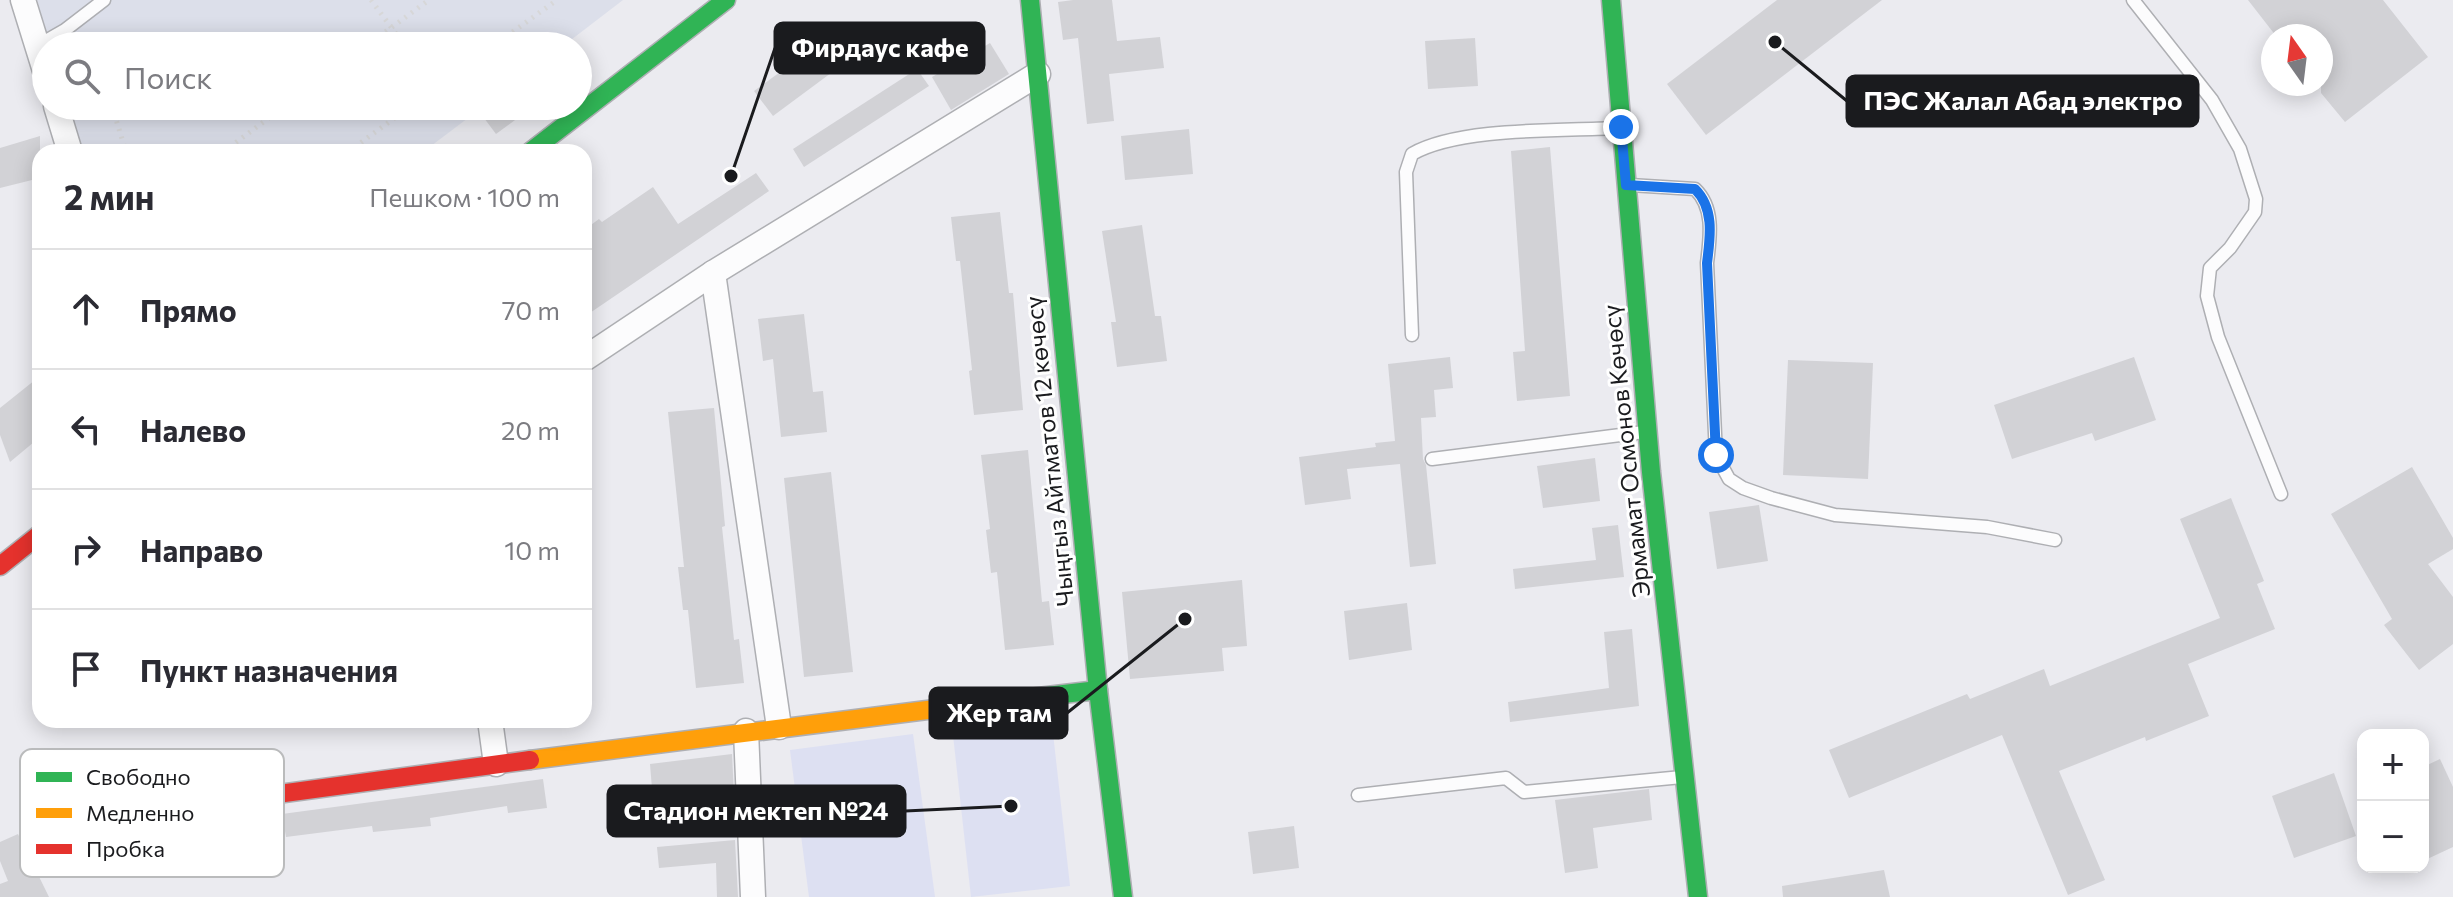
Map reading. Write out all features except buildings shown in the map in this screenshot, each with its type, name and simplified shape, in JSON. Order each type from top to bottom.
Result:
[{"type":"main road","points":[[592,104],[726,0]]},
{"type":"main road","name":"Чыңгыз Айтматов 12 көчөсү","points":[[1030,0],[1098,690],[1123,897]]},
{"type":"main road","name":"Эрмамат Осмонов Көчөсү","points":[[1611,0],[1647,432],[1698,897]]},
{"type":"main road","points":[[540,144],[571,120]]},
{"type":"main road","points":[[0,566],[32,540]]},
{"type":"main road","points":[[284,793],[746,731],[1098,690]]},
{"type":"street","points":[[23,0],[33,32]]},
{"type":"street","points":[[592,354],[713,273],[1038,74]]},
{"type":"street","points":[[60,120],[68,144]]},
{"type":"street","points":[[713,273],[779,727]]},
{"type":"street","points":[[491,728],[496,764]]},
{"type":"street","points":[[746,731],[753,897]]},
{"type":"lane","points":[[62,32],[104,0]]},
{"type":"lane","points":[[2133,0],[2212,100],[2240,149],[2256,199],[2255,212],[2230,248],[2210,268],[2207,296],[2218,337],[2281,494]]},
{"type":"lane","points":[[1412,335],[1406,172],[1412,154],[1427,146],[1479,135],[1621,127]]},
{"type":"lane","points":[[1626,185],[1695,189],[1705,199],[1710,237],[1707,263],[1716,455],[1729,479],[1743,488],[1771,498],[1835,515],[1987,527],[2055,540]]},
{"type":"lane","points":[[1432,459],[1647,432]]},
{"type":"lane","points":[[1358,795],[1506,778],[1524,792],[1685,776]]},
{"type":"path","points":[[371,0],[395,32]]},
{"type":"path","points":[[385,32],[429,0]]},
{"type":"path","points":[[512,32],[557,0]]},
{"type":"path","points":[[116,120],[124,144]]},
{"type":"path","points":[[234,144],[266,120]]},
{"type":"path","points":[[359,144],[392,120]]},
{"type":"shaded area","points":[[37,0],[623,0],[581,32],[46,32]]},
{"type":"shaded area","points":[[72,120],[465,120],[434,144],[80,144]]},
{"type":"shaded area","points":[[1051,715],[1070,886],[971,897],[952,726]]},
{"type":"shaded area","points":[[913,734],[935,897],[809,897],[790,750]]},
{"type":"traffic: fast","points":[[592,104],[726,0]]},
{"type":"traffic: fast","points":[[1030,0],[1098,690],[1123,897]]},
{"type":"traffic: fast","points":[[1611,0],[1651,472],[1698,897]]},
{"type":"traffic: fast","points":[[540,144],[571,120]]},
{"type":"traffic: fast","points":[[951,707],[1098,690]]},
{"type":"traffic: slow","points":[[530,760],[951,707]]},
{"type":"traffic: jam","points":[[0,566],[32,540]]},
{"type":"traffic: jam","points":[[284,793],[530,760]]},
{"type":"place","name":"ПЭС Жалал Абад электро","points":[[1775,42]]},
{"type":"place","name":"Фирдаус кафе","points":[[731,176]]},
{"type":"place","name":"Жер там","points":[[1185,619]]},
{"type":"place","name":"Стадион мектеп №24","points":[[1011,806]]},
{"type":"route","points":[[1621,127],[1626,185],[1695,189],[1705,199],[1710,237],[1707,263],[1716,455]]}]
